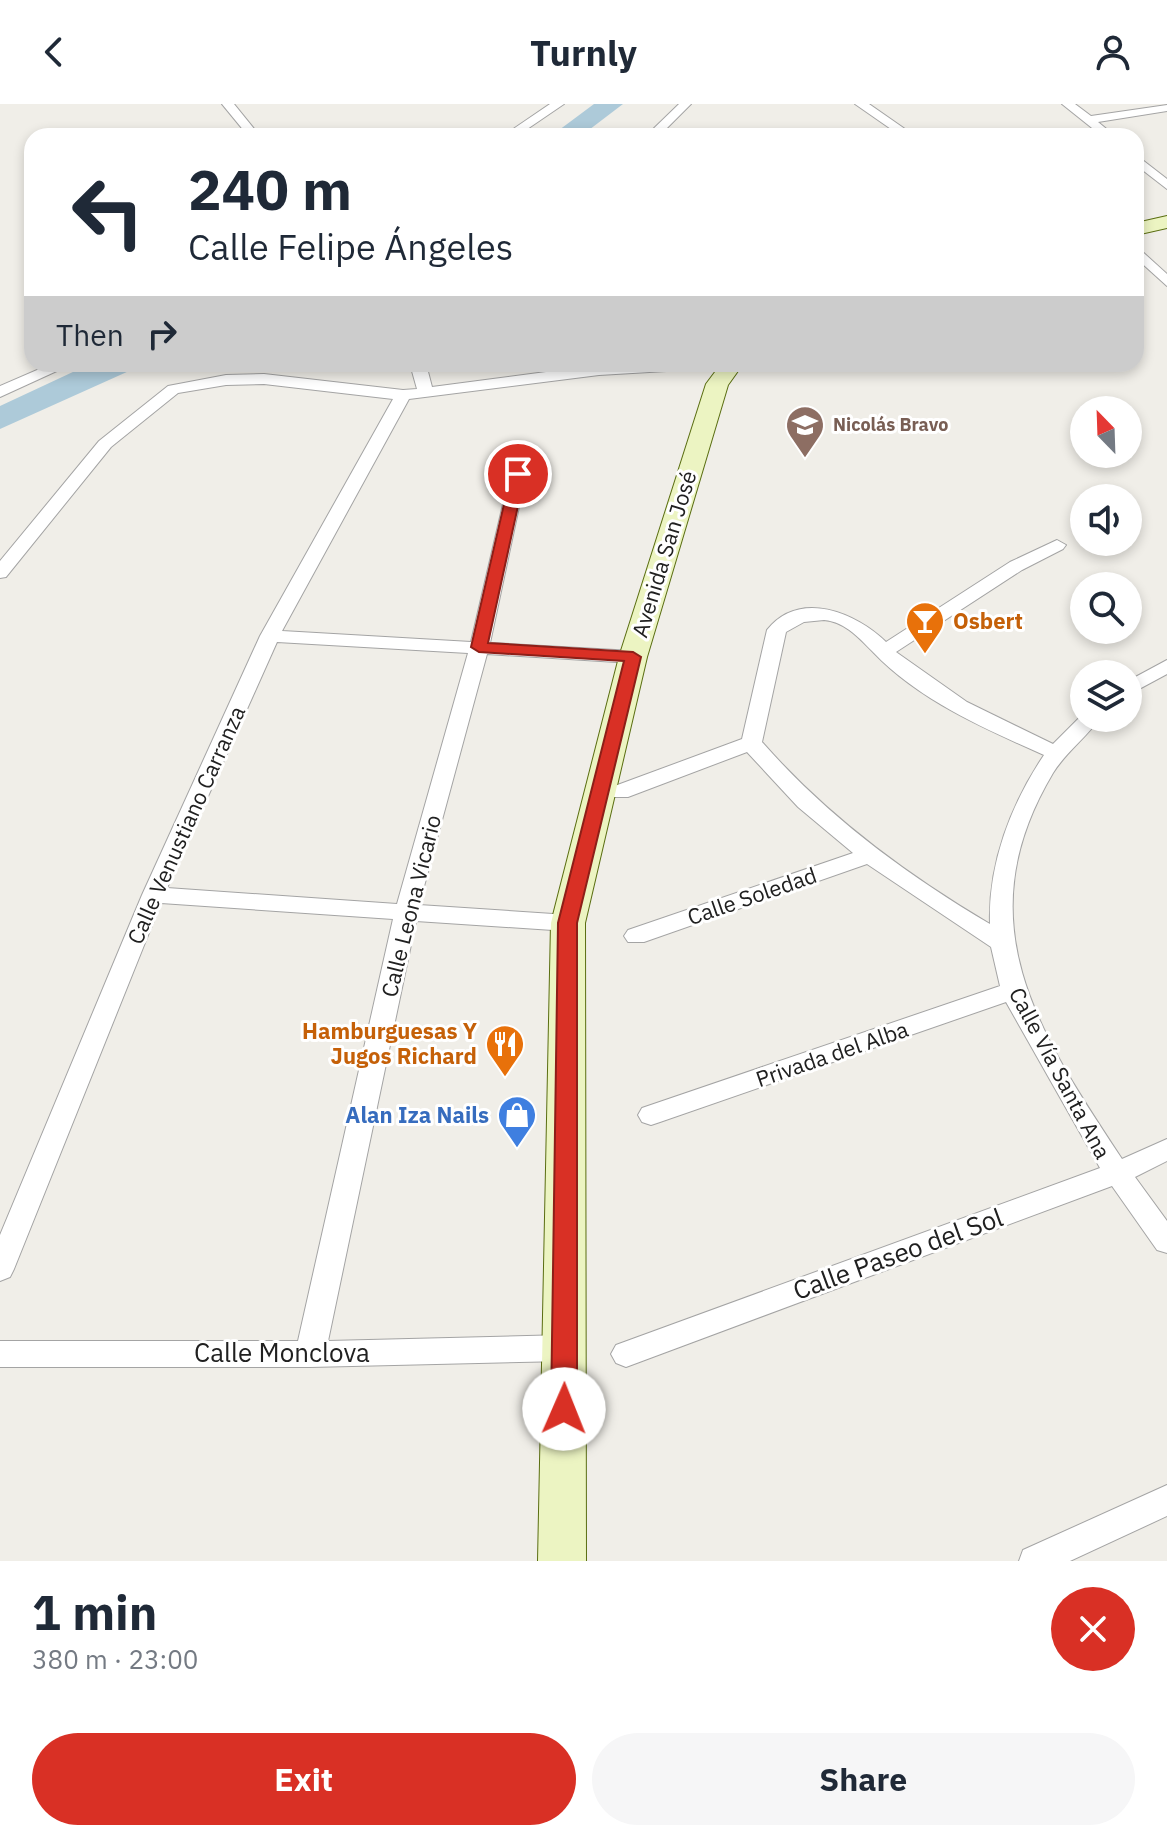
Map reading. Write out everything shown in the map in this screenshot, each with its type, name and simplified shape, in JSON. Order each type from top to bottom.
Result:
[{"type":"street","points":[[228,104],[247,128]]},
{"type":"street","points":[[521,128],[558,104]]},
{"type":"street","points":[[660,128],[685,104]]},
{"type":"street","points":[[861,104],[897,128]]},
{"type":"street","points":[[1068,104],[1100,128]]},
{"type":"street","points":[[1090,120],[1167,108]]},
{"type":"street","points":[[1144,166],[1167,185]]},
{"type":"street","points":[[1144,227],[1167,222]]},
{"type":"street","points":[[1144,258],[1167,282]]},
{"type":"street","points":[[0,392],[46,372]]},
{"type":"street","points":[[283,380],[294,372]]},
{"type":"street","points":[[420,372],[425,391]]},
{"type":"street","points":[[0,573],[105,444],[161,395],[205,382],[283,380],[403,395],[582,372]]},
{"type":"street","name":"Avenida San José","points":[[562,1561],[568,923],[633,657],[717,384],[726,372]]},
{"type":"street","name":"Calle Venustiano Carranza","points":[[0,1269],[153,895],[270,636],[403,395]]},
{"type":"street","name":"Calle Leona Vicario","points":[[310,1354],[406,912],[479,647],[518,474]]},
{"type":"street","points":[[883,652],[1016,566],[1057,545]]},
{"type":"street","points":[[751,743],[777,630],[782,625],[813,616],[841,617],[949,701],[1057,753]]},
{"type":"street","points":[[270,636],[633,657]]},
{"type":"street","points":[[1142,681],[1167,666]]},
{"type":"street","name":"Calle Vía Santa Ana","points":[[1077,732],[1057,753],[1031,797],[1014,837],[1006,875],[1001,942],[1012,991],[1115,1174],[1167,1242]]},
{"type":"street","points":[[620,792],[751,743]]},
{"type":"street","points":[[751,743],[787,785],[868,856],[933,902],[1001,942]]},
{"type":"street","name":"Calle Soledad","points":[[636,936],[868,856]]},
{"type":"street","points":[[153,895],[568,923]]},
{"type":"street","name":"Privada del Alba","points":[[651,1115],[1012,991]]},
{"type":"street","name":"Calle Paseo del Sol","points":[[626,1354],[1115,1174],[1167,1149]]},
{"type":"street","name":"Calle Monclova","points":[[0,1354],[310,1354],[565,1348]]},
{"type":"street","points":[[1035,1561],[1167,1500]]},
{"type":"waterway","points":[[576,128],[611,104]]},
{"type":"waterway","points":[[0,419],[100,372]]},
{"type":"place","name":"Nicolás Bravo","points":[[805,459]]},
{"type":"place","name":"Osbert","points":[[925,655]]},
{"type":"place","name":"Hamburguesas Y Jugos Richard","points":[[505,1078]]},
{"type":"place","name":"Alan Iza Nails","points":[[517,1149]]},
{"type":"route","points":[[518,474],[479,647],[633,657],[568,923],[564,1409]]}]
